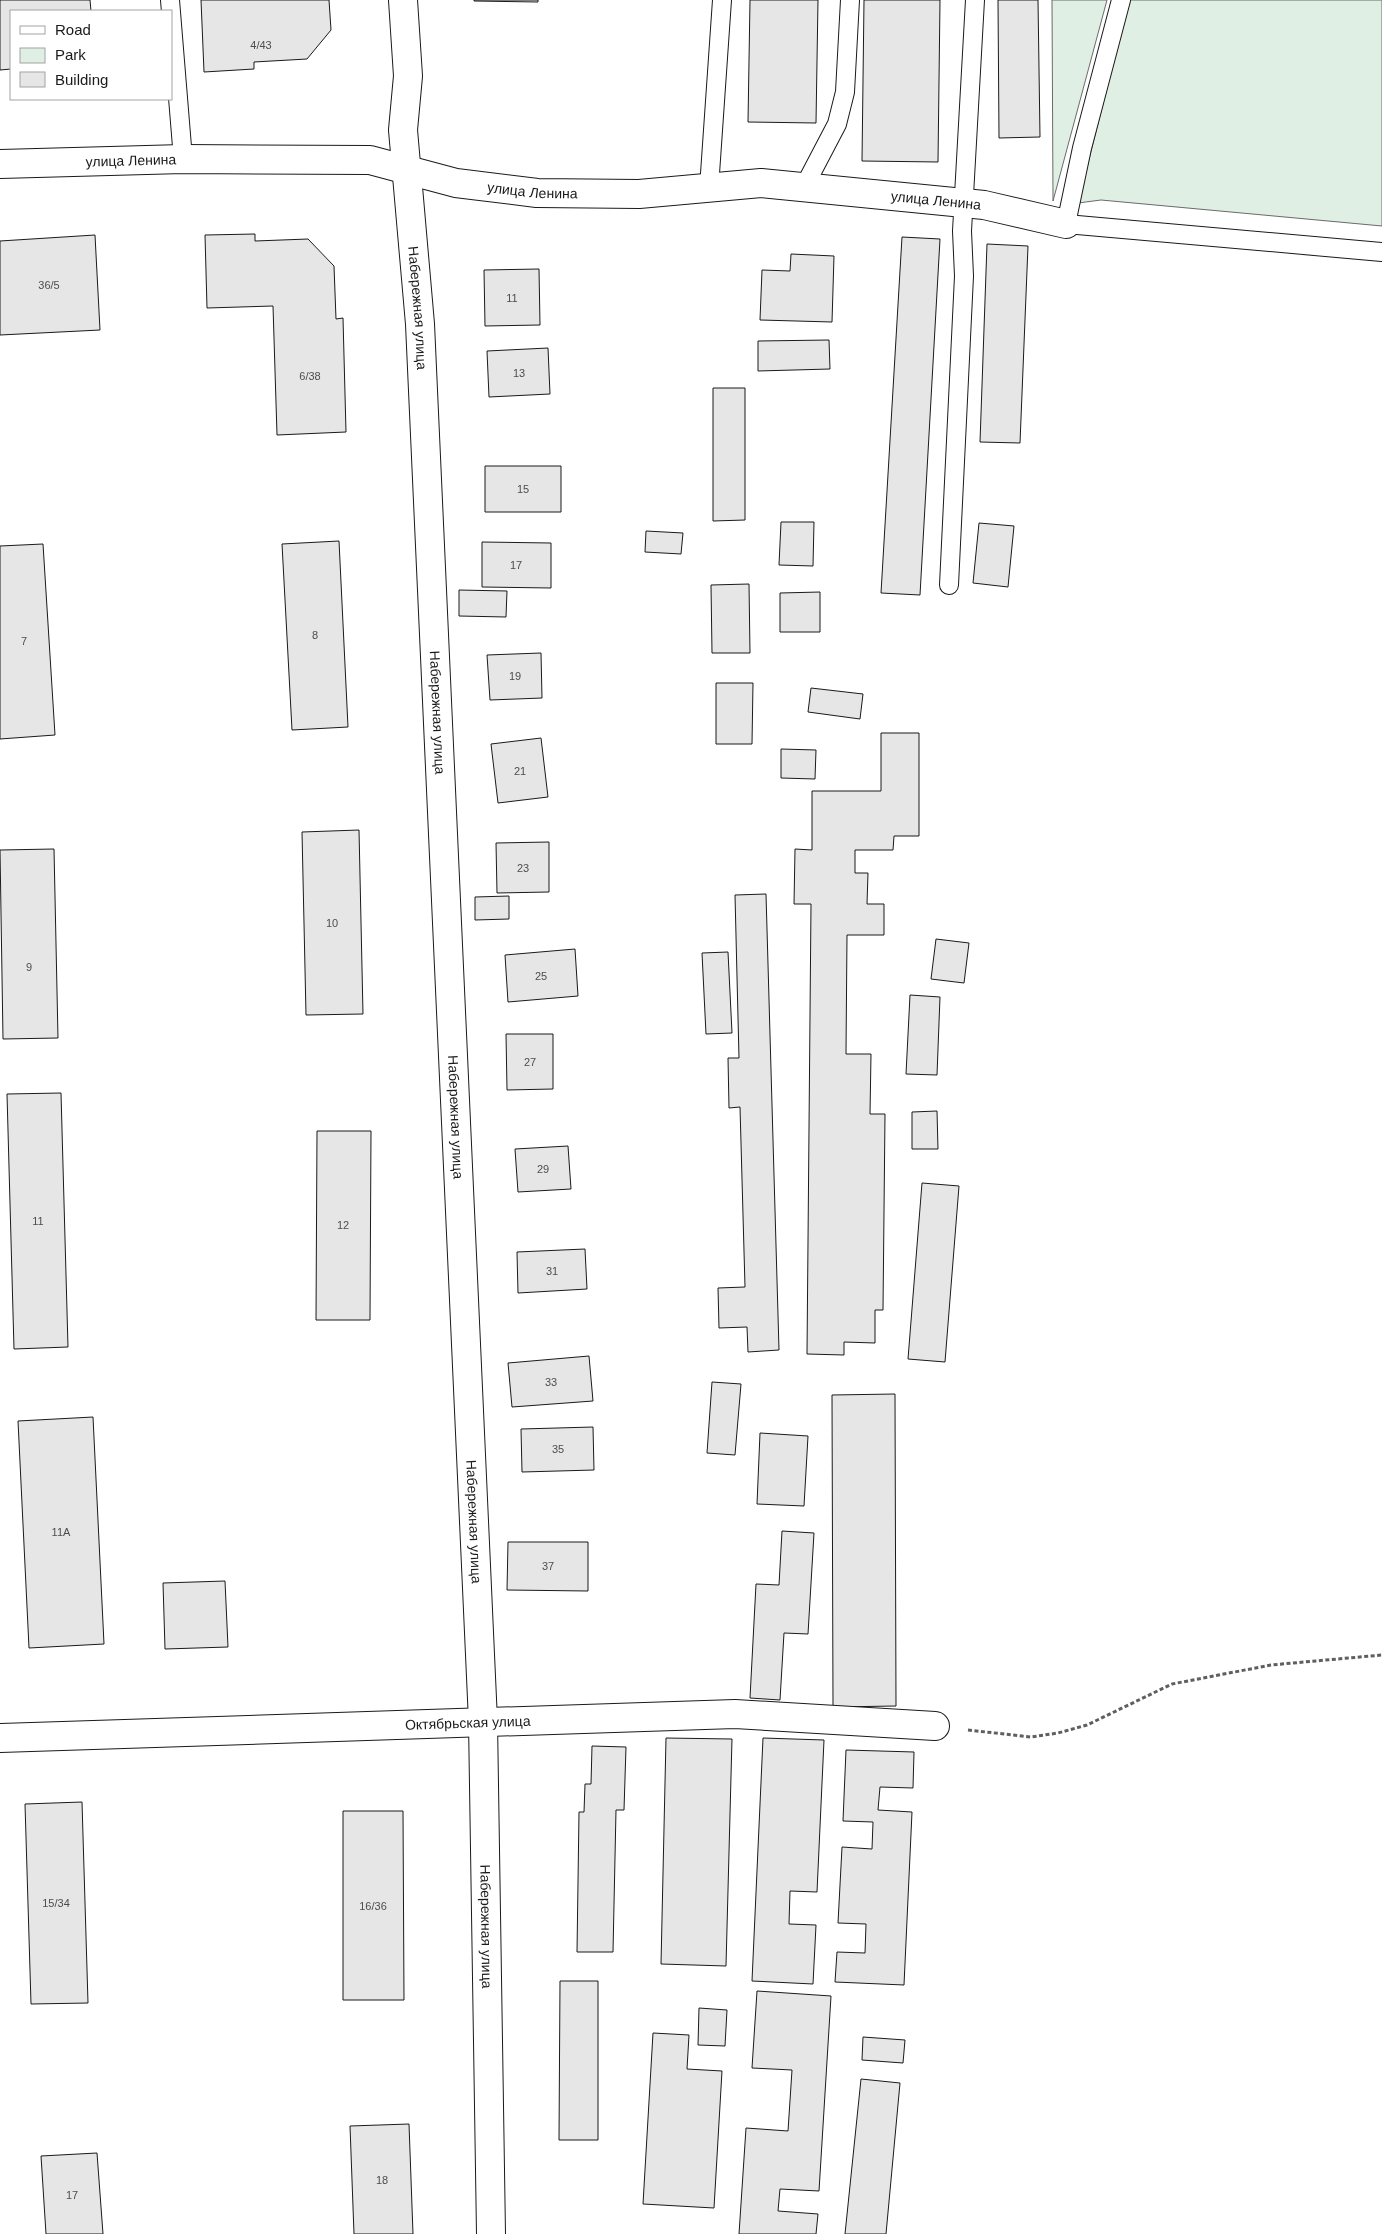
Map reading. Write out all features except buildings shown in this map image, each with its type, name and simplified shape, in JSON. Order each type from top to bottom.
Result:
[{"type":"street","name":"Набережная улица","points":[[403,0],[408,76],[402,130],[421,334],[483,1722],[491,2234]]},
{"type":"street","name":"улица Ленина","points":[[0,164],[183,159],[370,160],[456,183],[537,193],[639,194],[761,183],[984,205],[1066,224]]},
{"type":"street","name":"Октябрьская улица","points":[[0,1738],[735,1714],[935,1726]]},
{"type":"lane","points":[[709,188],[722,0]]},
{"type":"lane","points":[[804,188],[837,124],[845,92],[850,0]]},
{"type":"lane","points":[[949,585],[964,276],[962,230],[975,0]]},
{"type":"lane","points":[[1121,0],[1082,148],[1066,224],[1382,252]]},
{"type":"lane","points":[[172,24],[183,159]]},
{"type":"path","points":[[935,1726],[1032,1737],[1087,1725],[1172,1684],[1271,1666],[1382,1655]]},
{"type":"green space","points":[[1052,0],[1107,0],[1053,201]]},
{"type":"green space","points":[[1129,0],[1382,0],[1382,226],[1101,200],[1078,203]]}]
